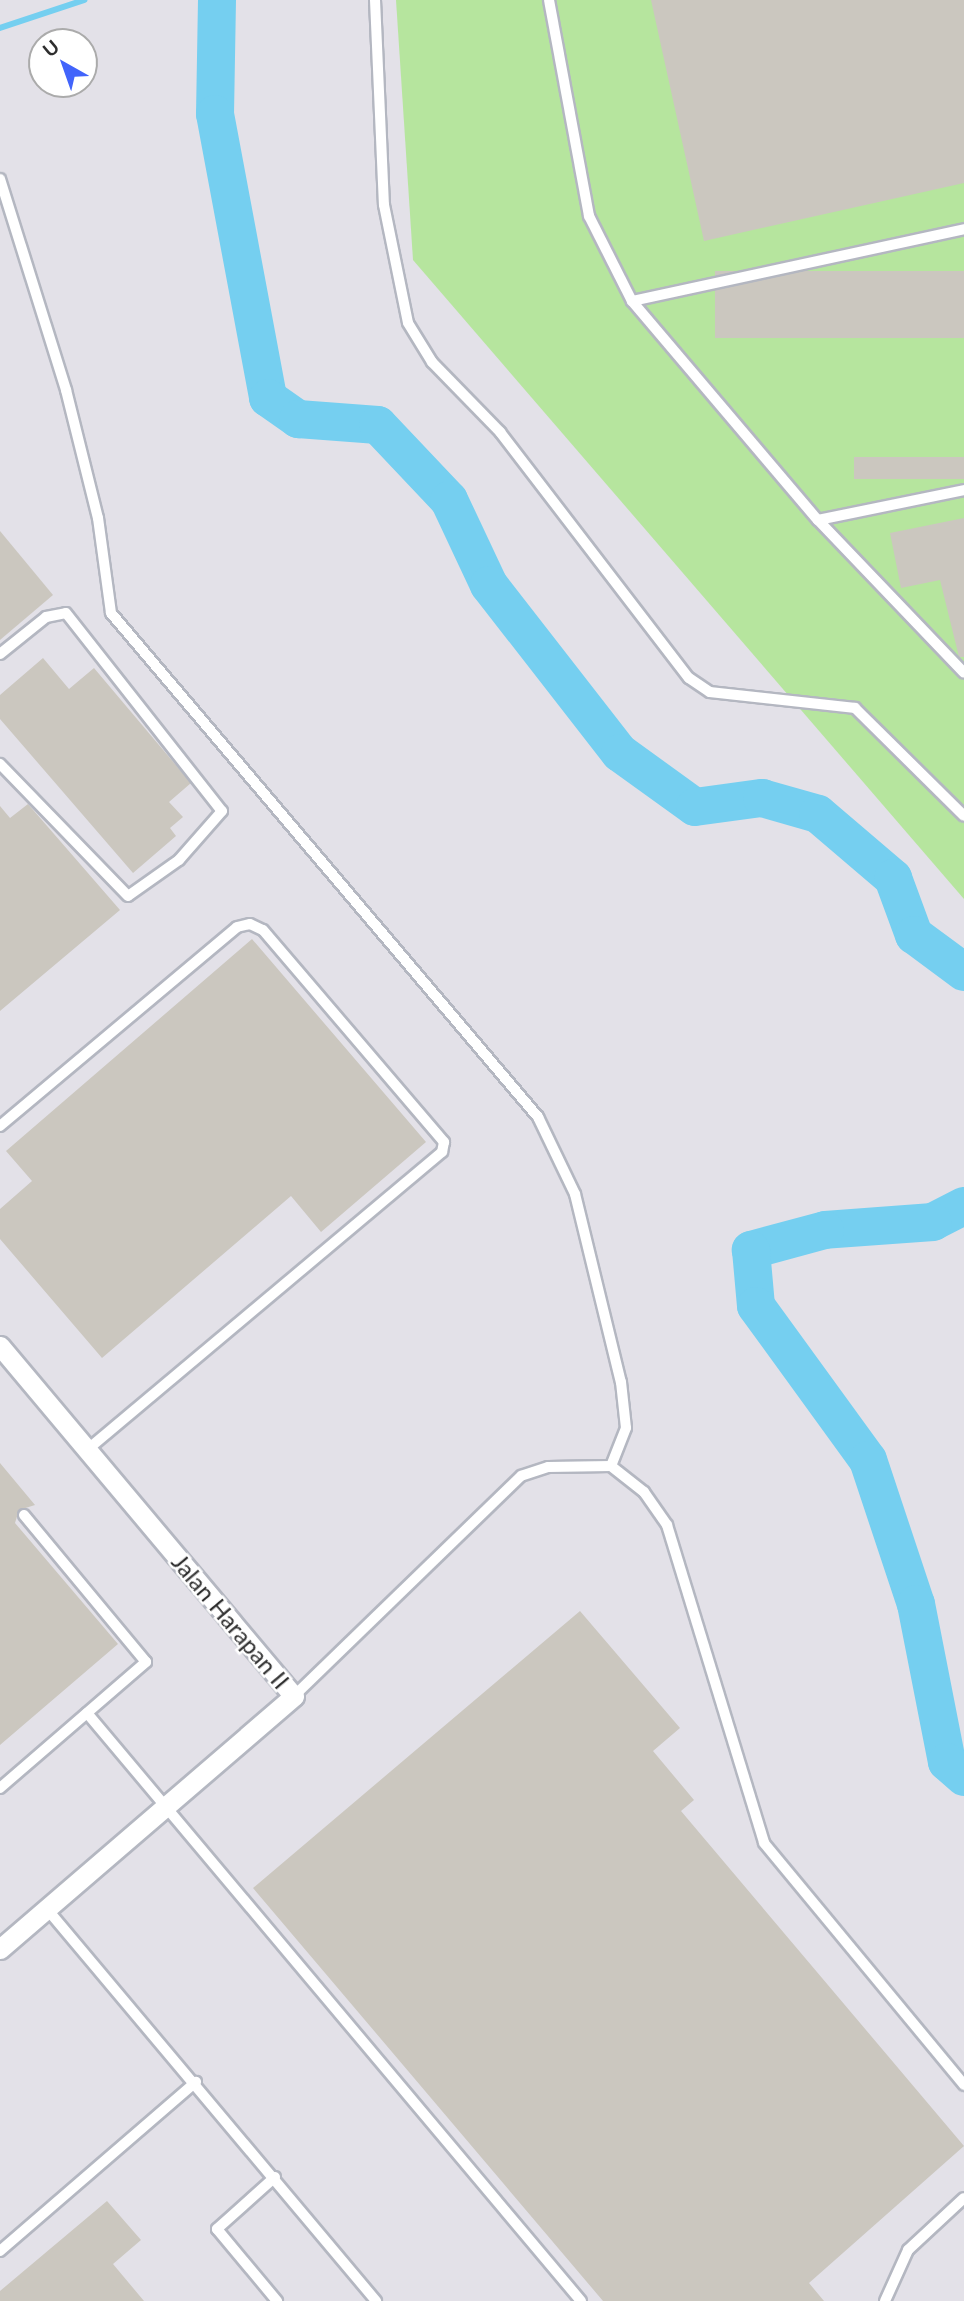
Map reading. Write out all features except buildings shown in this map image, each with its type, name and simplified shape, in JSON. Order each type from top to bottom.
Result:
[{"type":"street","name":"Jalan Harapan II","points":[[0,1346],[294,1696],[0,1949]]},
{"type":"lane","points":[[375,0],[384,205],[408,323],[428,356],[500,432],[689,678],[710,692],[855,708],[964,816]]},
{"type":"lane","points":[[549,0],[589,216],[632,301],[818,520],[964,673]]},
{"type":"lane","points":[[0,179],[66,390],[98,518],[111,613],[286,813],[544,1126],[575,1194],[621,1382],[626,1428],[611,1466]]},
{"type":"lane","points":[[632,301],[964,229]]},
{"type":"lane","points":[[818,520],[964,490]]},
{"type":"lane","points":[[0,654],[46,617],[66,613],[222,811],[178,860],[128,896],[0,764]]},
{"type":"lane","points":[[0,1126],[237,927],[250,924],[263,930],[444,1142],[442,1152],[87,1450]]},
{"type":"lane","points":[[294,1696],[521,1476],[548,1467],[611,1466],[644,1492],[667,1525],[764,1843],[964,2085]]},
{"type":"lane","points":[[0,1787],[146,1662],[24,1515]]},
{"type":"lane","points":[[88,1713],[169,1806],[581,2301]]},
{"type":"lane","points":[[47,1909],[196,2082],[376,2301]]},
{"type":"lane","points":[[0,2250],[196,2082]]},
{"type":"lane","points":[[275,2177],[217,2229],[277,2301]]},
{"type":"lane","points":[[886,2301],[908,2250],[964,2199]]},
{"type":"shaded area","points":[[0,0],[964,0],[964,2301],[0,2301]]},
{"type":"green space","points":[[396,0],[964,0],[964,899],[413,260]]},
{"type":"waterway","points":[[0,28],[84,0]]},
{"type":"waterway","points":[[217,0],[215,114],[268,398],[298,419],[378,425],[449,500],[489,585],[620,753],[695,807],[762,798],[818,814],[893,878],[914,935],[964,972]]},
{"type":"waterway","points":[[964,1206],[933,1222],[825,1230],[751,1250],[756,1306],[868,1460],[916,1604],[947,1762],[964,1777]]}]
